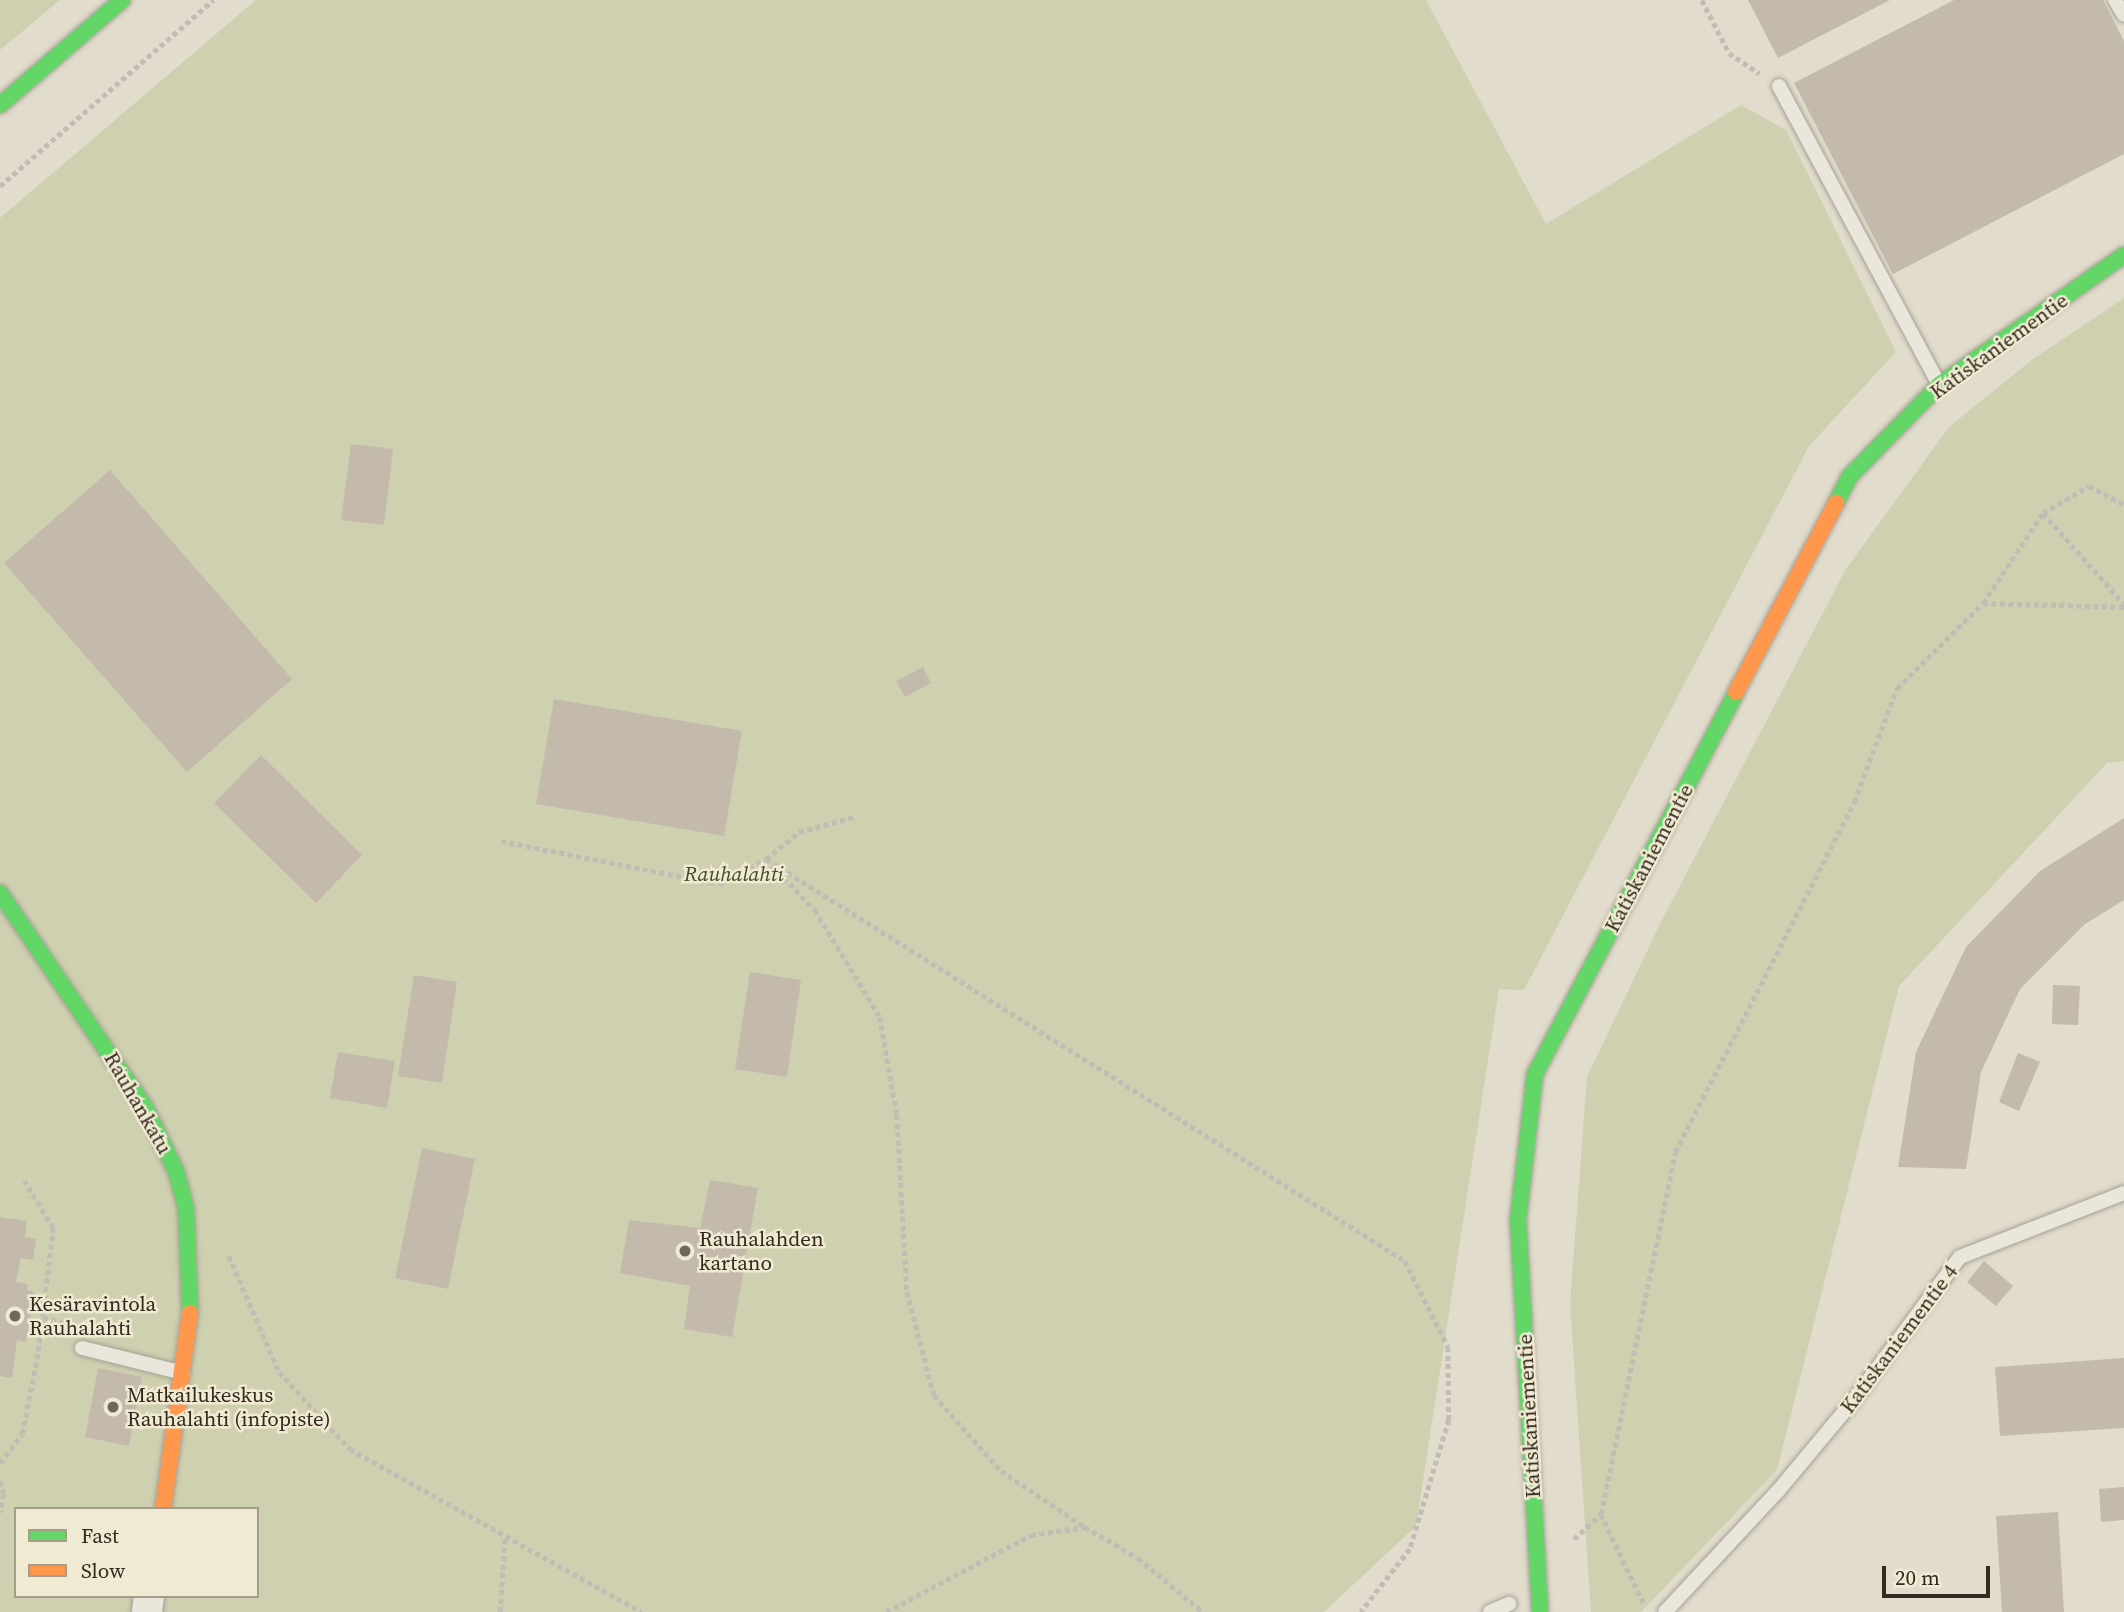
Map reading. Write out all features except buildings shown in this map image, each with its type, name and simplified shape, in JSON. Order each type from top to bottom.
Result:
[{"type":"street","points":[[0,105],[122,0]]},
{"type":"street","name":"Katiskaniementie","points":[[1540,1612],[1518,1220],[1535,1074],[1850,476],[1939,385],[2124,256]]},
{"type":"street","name":"Rauhankatu","points":[[0,892],[145,1107],[176,1171],[186,1208],[192,1277],[184,1373],[163,1507]]},
{"type":"lane","points":[[2115,0],[2124,15]]},
{"type":"lane","points":[[1779,86],[1939,385]]},
{"type":"lane","name":"Katiskaniementie 4","points":[[1665,1612],[1778,1491],[1853,1401],[1960,1257],[2124,1193]]},
{"type":"lane","points":[[82,1348],[184,1373]]},
{"type":"lane","points":[[1490,1612],[1509,1604]]},
{"type":"path","points":[[0,186],[213,0]]},
{"type":"path","points":[[1702,0],[1729,53],[1779,86]]},
{"type":"path","points":[[1568,1544],[1601,1514],[1675,1152],[1854,802],[1897,688],[1983,603],[2043,513],[2089,486],[2124,505]]},
{"type":"path","points":[[2043,513],[2124,605]]},
{"type":"path","points":[[1983,603],[2124,605]]},
{"type":"path","points":[[500,841],[719,884],[766,859],[799,832],[853,817]]},
{"type":"path","points":[[766,859],[815,911],[880,1017],[897,1115],[907,1292],[934,1395],[1001,1471],[1085,1527],[1138,1558],[1203,1612]]},
{"type":"path","points":[[766,859],[1405,1261],[1448,1347],[1449,1420],[1410,1549],[1361,1612]]},
{"type":"path","points":[[0,1463],[22,1434],[43,1317],[53,1228],[24,1181]]},
{"type":"path","points":[[225,1248],[278,1372],[350,1449],[642,1612]]},
{"type":"path","points":[[43,1317],[75,1327]]},
{"type":"path","points":[[0,1481],[4,1494],[0,1513]]},
{"type":"path","points":[[1601,1514],[1647,1612]]},
{"type":"path","points":[[886,1612],[1031,1535],[1085,1527]]},
{"type":"path","points":[[500,1612],[505,1537]]},
{"type":"green space","points":[[0,0],[60,0],[0,50]]},
{"type":"green space","name":"Rauhalahti","points":[[256,0],[1426,0],[1546,224],[1741,105],[1786,130],[1896,352],[1809,446],[1524,990],[1499,989],[1416,1526],[1324,1612],[0,1612],[0,218]]},
{"type":"green space","points":[[2124,298],[2124,761],[2107,763],[1899,986],[1777,1470],[1641,1612],[1591,1612],[1570,1304],[1587,1077],[1660,924],[1846,569],[1949,427],[2033,359]]},
{"type":"traffic: fast","points":[[0,105],[122,0]]},
{"type":"traffic: fast","points":[[1836,503],[1850,476],[1939,385],[2124,255]]},
{"type":"traffic: fast","points":[[1540,1612],[1518,1220],[1535,1074],[1736,692]]},
{"type":"traffic: fast","points":[[0,893],[145,1107],[176,1171],[186,1208],[190,1313]]},
{"type":"traffic: slow","points":[[1736,692],[1836,503]]},
{"type":"traffic: slow","points":[[163,1507],[190,1313]]},
{"type":"place","name":"Rauhalahden kartano","points":[[685,1251]]},
{"type":"place","name":"Kesäravintola Rauhalahti","points":[[15,1316]]},
{"type":"place","name":"Matkailukeskus Rauhalahti (infopiste)","points":[[113,1407]]}]
